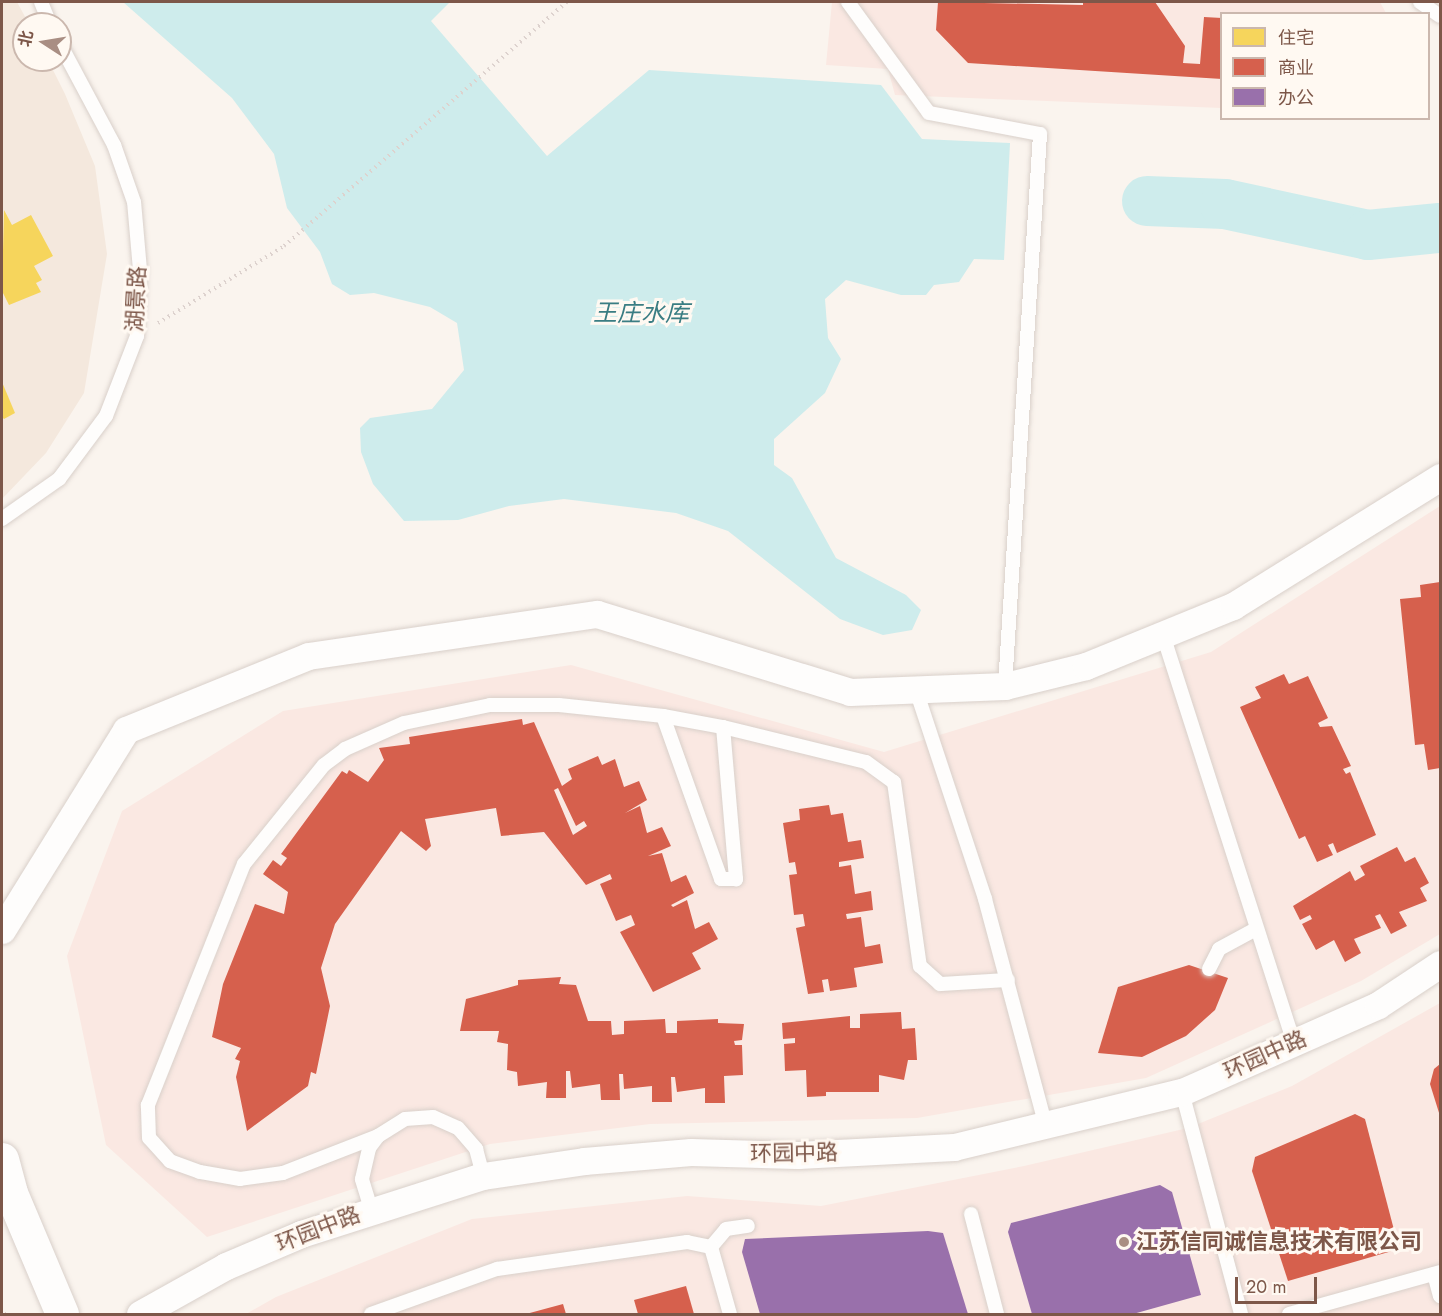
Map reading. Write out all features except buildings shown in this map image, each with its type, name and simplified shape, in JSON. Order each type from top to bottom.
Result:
[{"type":"street","points":[[2,930],[126,730],[308,656],[597,614],[850,692],[1005,686],[1086,666],[1233,606],[1440,477]]},
{"type":"street","name":"环园中路","points":[[140,1314],[226,1266],[371,1209],[483,1176],[584,1161],[691,1152],[798,1155],[954,1147],[1046,1127],[1182,1092],[1378,1005],[1440,964]]},
{"type":"street","points":[[2,1159],[11,1193],[62,1314]]},
{"type":"lane","points":[[848,2],[929,113],[1040,134],[1005,686]]},
{"type":"lane","points":[[1420,2],[1440,16]]},
{"type":"lane","name":"湖景路","points":[[2,519],[59,479],[106,416],[137,336],[140,270],[134,202],[114,145],[72,66]]},
{"type":"lane","points":[[1163,635],[1294,1042]]},
{"type":"lane","points":[[916,690],[1008,980],[1046,1127]]},
{"type":"lane","points":[[483,1176],[472,1143],[446,1121],[405,1119],[378,1136],[284,1173],[240,1179],[200,1172],[170,1161],[161,1155],[149,1138],[148,1105],[244,864],[324,765],[345,749],[404,723],[490,705],[559,705],[663,716],[723,727],[866,762],[894,782],[920,966],[940,984],[1008,980]]},
{"type":"lane","points":[[663,716],[721,879],[736,879],[723,727]]},
{"type":"lane","points":[[1209,969],[1219,949],[1256,929]]},
{"type":"lane","points":[[1182,1092],[1242,1314]]},
{"type":"lane","points":[[371,1209],[364,1195],[364,1163],[378,1136]]},
{"type":"lane","points":[[971,1214],[997,1314]]},
{"type":"lane","points":[[711,1247],[726,1229],[748,1226]]},
{"type":"lane","points":[[371,1314],[497,1269],[687,1242],[711,1247]]},
{"type":"lane","points":[[711,1247],[730,1314]]},
{"type":"lane","points":[[1289,1314],[1437,1273],[1440,1296]]},
{"type":"path","points":[[137,336],[284,246],[567,2]]},
{"type":"shaded area","points":[[2,2],[17,2],[22,12],[12,12],[12,72],[54,72],[95,166],[107,254],[84,393],[46,453],[2,499]]},
{"type":"shaded area","points":[[832,2],[1380,2],[1385,12],[1220,12],[1220,108],[895,95],[888,69],[826,65]]},
{"type":"shaded area","points":[[1440,506],[1440,934],[1361,981],[1146,1078],[917,1118],[650,1124],[490,1144],[207,1237],[106,1145],[67,956],[122,811],[283,711],[571,665],[884,752],[1211,652]]},
{"type":"shaded area","points":[[1440,1003],[1440,1314],[246,1314],[276,1297],[472,1219],[687,1196],[821,1206],[1024,1166],[1188,1128],[1292,1086]]},
{"type":"water","name":"王庄水库","points":[[123,2],[450,2],[431,21],[547,156],[649,70],[881,85],[922,139],[1010,143],[1004,260],[974,259],[959,282],[934,285],[926,295],[901,295],[846,280],[825,299],[828,338],[841,359],[825,393],[774,439],[774,465],[792,478],[836,558],[906,595],[921,610],[912,630],[883,635],[840,619],[728,531],[676,513],[564,499],[509,506],[458,520],[404,521],[373,484],[361,452],[360,428],[370,418],[432,409],[464,370],[457,323],[430,307],[374,293],[350,295],[332,284],[320,252],[287,208],[274,154],[232,98]]},
{"type":"waterway","points":[[1147,201],[1225,204],[1368,235],[1440,228]]},
{"type":"place","name":"江苏信同诚信息技术有限公司","points":[[1124,1242]]}]
